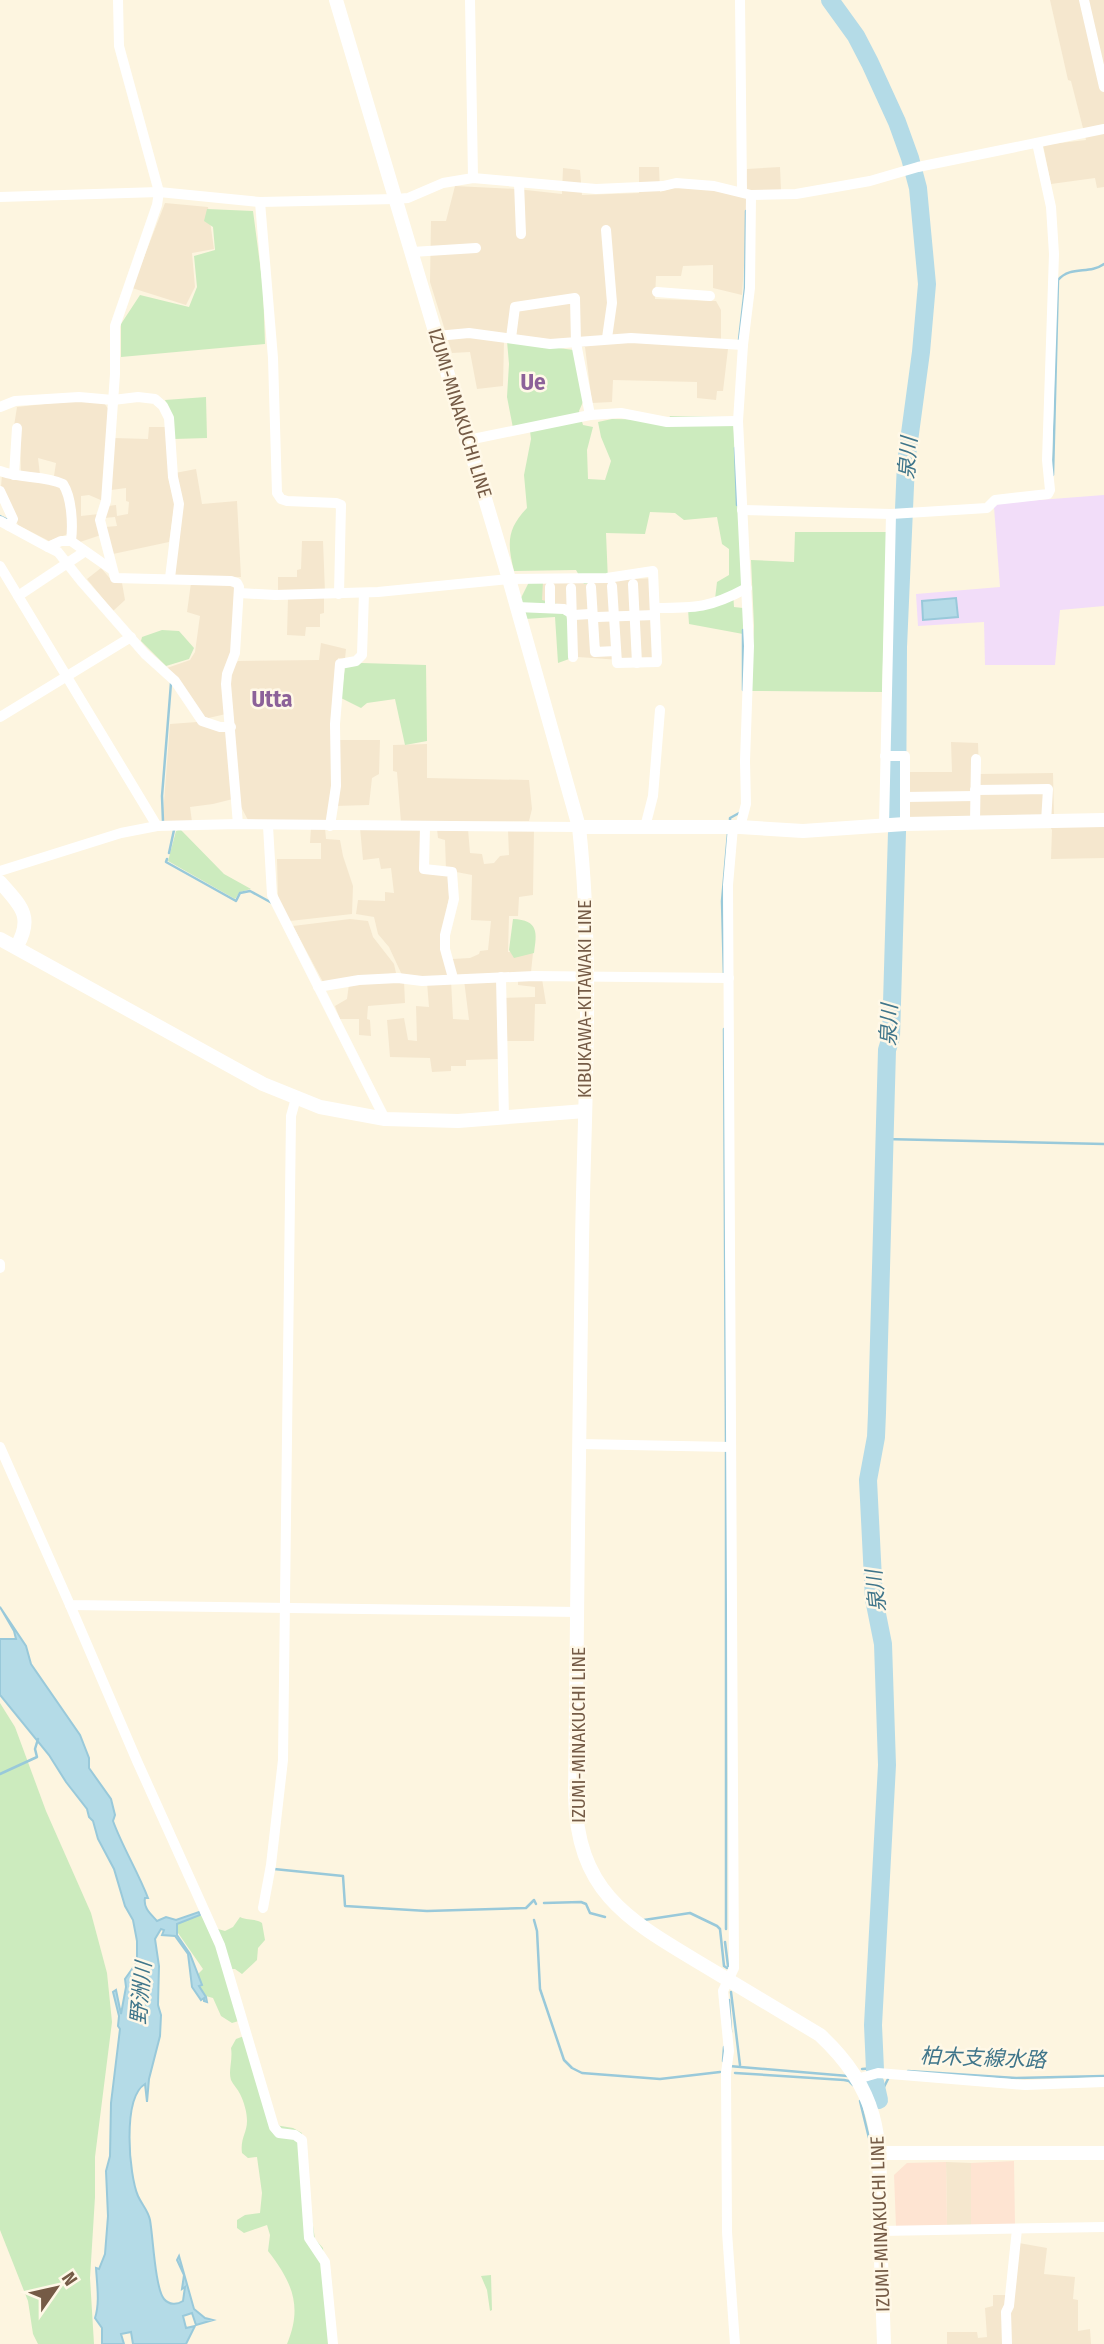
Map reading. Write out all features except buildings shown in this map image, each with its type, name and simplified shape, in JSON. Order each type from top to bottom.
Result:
[{"type":"main road","name":"IZUMI-MINAKUCHI LINE","points":[[336,0],[509,579],[579,827]]},
{"type":"main road","points":[[579,827],[736,827],[803,831],[905,824],[1104,820]]},
{"type":"main road","name":"KIBUKAWA-KITAWAKI LINE","points":[[0,939],[263,1084],[296,1098],[345,1113],[385,1119],[458,1121],[584,1111],[586,977],[583,865],[579,827]]},
{"type":"main road","points":[[0,882],[19,904],[26,920],[24,933],[17,946]]},
{"type":"main road","name":"IZUMI-MINAKUCHI LINE","points":[[584,1111],[576,1809],[579,1838],[584,1857],[601,1888],[619,1909],[659,1938],[820,2035],[839,2053],[857,2079],[874,2115],[881,2153],[880,2231],[884,2344]]},
{"type":"main road","points":[[881,2153],[1104,2153]]},
{"type":"street","points":[[118,0],[119,46],[159,192],[157,205],[115,326],[106,501],[100,520],[115,578],[170,578],[237,583],[239,593],[235,653],[226,684],[239,824]]},
{"type":"street","points":[[470,0],[473,178]]},
{"type":"street","points":[[735,2344],[727,2232],[726,2073],[729,2051],[723,1991],[734,1968],[728,885],[736,827],[746,804],[749,646],[738,421],[750,288],[740,0]]},
{"type":"street","points":[[1084,0],[1104,87]]},
{"type":"street","points":[[0,197],[159,192],[260,202],[396,199],[408,198],[443,183],[473,178],[596,189],[676,183],[714,186],[746,194],[796,194],[870,181],[918,167],[1104,129]]},
{"type":"street","points":[[742,510],[895,513],[987,508],[995,500],[1048,494],[1055,254],[1051,207],[1037,143]]},
{"type":"street","points":[[519,183],[521,234]]},
{"type":"street","points":[[260,202],[273,358],[277,493],[281,499],[287,501],[341,505],[339,594]]},
{"type":"street","points":[[606,230],[612,303],[607,338]]},
{"type":"street","points":[[412,252],[476,248]]},
{"type":"street","points":[[657,292],[710,296]]},
{"type":"street","points":[[511,338],[515,307],[575,298],[576,342],[590,415]]},
{"type":"street","points":[[437,336],[469,333],[550,344],[631,338],[743,345]]},
{"type":"street","points":[[0,407],[15,401],[79,397],[113,400],[138,397],[155,399],[163,406],[169,418],[173,477],[179,504],[170,578]]},
{"type":"street","points":[[468,440],[590,415],[621,413],[667,422],[738,421]]},
{"type":"street","points":[[14,475],[17,428]]},
{"type":"street","points":[[0,471],[52,479],[63,484],[69,501],[71,541]]},
{"type":"street","points":[[0,491],[13,519],[5,523]]},
{"type":"street","points":[[884,827],[895,513]]},
{"type":"street","points":[[5,523],[58,552],[131,637],[168,677],[175,681],[202,721],[220,727],[231,727]]},
{"type":"street","points":[[71,541],[111,569]]},
{"type":"street","points":[[48,547],[71,541]]},
{"type":"street","points":[[18,596],[84,552]]},
{"type":"street","points":[[0,566],[157,826]]},
{"type":"street","points":[[239,593],[275,596],[364,593],[509,579],[607,578],[653,571],[657,663],[617,663],[612,586]]},
{"type":"street","points":[[633,584],[637,663]]},
{"type":"street","points":[[550,587],[550,608]]},
{"type":"street","points":[[591,587],[596,652],[616,651]]},
{"type":"street","points":[[571,588],[573,657]]},
{"type":"street","points":[[517,607],[565,609],[571,613],[614,617],[635,616],[720,603],[747,588]]},
{"type":"street","points":[[330,826],[335,786],[335,724],[340,664],[356,661],[362,655],[364,593]]},
{"type":"street","points":[[0,717],[131,637]]},
{"type":"street","points":[[645,827],[653,796],[660,710]]},
{"type":"street","points":[[885,756],[905,756],[905,824]]},
{"type":"street","points":[[975,759],[975,823]]},
{"type":"street","points":[[905,797],[1048,789],[1046,822]]},
{"type":"street","points":[[0,871],[121,833],[157,826],[239,824],[579,827]]},
{"type":"street","points":[[268,826],[272,895],[385,1119]]},
{"type":"street","points":[[425,826],[424,869],[452,872],[454,899],[445,935],[445,949],[453,978]]},
{"type":"street","points":[[318,987],[359,979],[398,978],[422,981],[501,977],[729,978]]},
{"type":"street","points":[[501,977],[504,1118]]},
{"type":"street","points":[[263,1908],[271,1865],[283,1760],[290,1116],[296,1098]]},
{"type":"street","points":[[579,1444],[731,1447]]},
{"type":"street","points":[[0,1447],[136,1761],[220,1945],[274,2127],[279,2133],[295,2135],[302,2140],[309,2238],[325,2262],[333,2344]]},
{"type":"street","points":[[70,1605],[578,1612]]},
{"type":"street","points":[[857,2079],[878,2073],[1025,2085],[1104,2082]]},
{"type":"street","points":[[880,2231],[1104,2227]]},
{"type":"street","points":[[1007,2344],[1006,2312],[1009,2306],[1017,2229]]},
{"type":"shaded area","points":[[1050,0],[1104,0],[1104,187],[1097,188],[1095,178],[1051,184],[1043,145],[1086,140],[1071,81],[1068,80]]},
{"type":"shaded area","points":[[639,167],[659,167],[660,192],[676,187],[712,190],[744,197],[747,169],[780,167],[781,190],[749,191],[742,295],[713,288],[713,265],[683,266],[681,276],[656,276],[655,299],[716,301],[721,310],[721,347],[728,349],[723,391],[717,391],[716,400],[697,398],[697,382],[613,380],[612,402],[592,403],[585,347],[504,341],[503,386],[477,389],[470,352],[452,353],[430,282],[431,221],[446,221],[455,186],[562,194],[563,168],[580,170],[582,195],[639,193]]},
{"type":"shaded area","points":[[165,203],[208,207],[214,249],[192,253],[195,287],[186,305],[132,288]]},
{"type":"shaded area","points":[[81,400],[104,403],[109,410],[103,501],[89,495],[81,496],[81,516],[99,514],[101,535],[77,543],[64,483],[54,476],[56,463],[38,458],[40,475],[21,475],[20,427],[14,426],[17,407]]},
{"type":"shaded area","points":[[149,427],[167,427],[175,502],[169,542],[113,554],[105,527],[117,526],[115,517],[104,518],[108,506],[116,505],[117,516],[128,514],[129,502],[126,501],[126,488],[111,490],[114,438],[148,439]]},
{"type":"shaded area","points":[[196,469],[202,504],[237,501],[241,577],[174,576],[175,473]]},
{"type":"shaded area","points":[[2,474],[53,482],[65,490],[68,534],[49,541],[18,525],[1,487]]},
{"type":"shaded area","points":[[1104,495],[1104,606],[1060,610],[1055,665],[985,665],[984,622],[918,626],[916,594],[1000,587],[994,507],[999,503]]},
{"type":"shaded area","points":[[302,541],[323,541],[325,592],[278,593],[278,577],[297,577],[297,570],[301,569]]},
{"type":"shaded area","points":[[101,568],[113,582],[122,583],[125,600],[113,611],[87,579]]},
{"type":"shaded area","points":[[656,578],[658,659],[578,657],[570,605],[536,602],[535,584]]},
{"type":"shaded area","points":[[191,583],[233,586],[236,589],[226,714],[204,719],[167,668],[190,660],[195,652],[200,616],[187,612]]},
{"type":"shaded area","points":[[324,597],[324,613],[320,614],[320,627],[306,627],[305,636],[287,635],[288,598]]},
{"type":"shaded area","points":[[321,643],[346,649],[345,659],[338,658],[332,755],[333,783],[328,822],[248,820],[239,803],[229,681],[231,669],[238,661],[319,660]]},
{"type":"shaded area","points":[[197,722],[229,731],[233,799],[190,807],[192,822],[164,821],[170,724]]},
{"type":"shaded area","points":[[337,740],[380,740],[379,774],[372,778],[369,805],[335,806]]},
{"type":"shaded area","points":[[951,742],[978,743],[979,774],[1053,773],[1054,817],[1104,816],[1104,858],[1051,859],[1052,830],[1044,817],[914,821],[908,817],[907,772],[952,772]]},
{"type":"shaded area","points":[[427,744],[427,778],[529,780],[532,809],[529,821],[401,822],[397,772],[393,771],[393,745]]},
{"type":"shaded area","points":[[311,828],[325,828],[326,839],[340,840],[353,886],[352,914],[290,921],[278,899],[277,859],[321,859],[321,843],[310,843]]},
{"type":"shaded area","points":[[360,828],[420,830],[420,870],[448,875],[449,897],[442,937],[450,976],[424,978],[402,975],[389,947],[378,934],[374,917],[356,914],[358,900],[385,901],[385,892],[394,893],[391,868],[381,869],[379,858],[363,860]]},
{"type":"shaded area","points":[[437,829],[468,829],[470,853],[482,854],[484,864],[494,863],[500,856],[509,855],[508,830],[534,829],[533,895],[519,897],[518,916],[509,916],[508,952],[533,953],[531,972],[455,976],[452,959],[470,958],[480,951],[488,950],[491,921],[471,920],[472,875],[446,870],[445,840],[438,838]]},
{"type":"shaded area","points":[[350,919],[368,921],[373,937],[394,964],[396,973],[323,982],[293,926]]},
{"type":"shaded area","points":[[518,979],[542,979],[546,1004],[535,1004],[534,1041],[505,1041],[503,998],[535,997],[535,987],[518,985]]},
{"type":"shaded area","points":[[451,980],[453,1019],[469,1020],[464,980],[500,980],[499,1059],[466,1060],[466,1066],[451,1066],[451,1071],[432,1072],[430,1058],[390,1057],[387,1020],[404,1018],[408,1040],[417,1041],[416,1006],[429,1007],[427,982]]},
{"type":"shaded area","points":[[404,981],[405,1003],[368,1006],[367,1019],[370,1020],[371,1036],[359,1035],[359,1019],[340,1019],[335,1006],[347,999],[349,984]]},
{"type":"shaded area","points":[[1014,2161],[1015,2224],[971,2225],[971,2163]]},
{"type":"shaded area","points":[[946,2162],[971,2163],[971,2225],[947,2226]]},
{"type":"shaded area","points":[[946,2162],[947,2226],[896,2227],[894,2175],[907,2163]]},
{"type":"shaded area","points":[[1019,2243],[1047,2248],[1044,2274],[1075,2277],[1073,2299],[1078,2300],[1078,2331],[1090,2329],[1091,2344],[947,2344],[947,2332],[977,2332],[978,2338],[987,2337],[985,2308],[993,2306],[993,2295],[1012,2295]]},
{"type":"green space","points":[[207,209],[253,211],[263,287],[265,344],[121,357],[121,324],[140,295],[189,307],[197,287],[194,256],[215,250],[213,227],[204,221]]},
{"type":"green space","points":[[507,341],[581,351],[586,395],[579,411],[583,425],[593,427],[587,450],[588,479],[605,480],[611,461],[598,422],[612,419],[668,420],[670,416],[733,417],[743,584],[733,592],[734,607],[743,608],[743,634],[689,624],[688,609],[715,599],[717,582],[729,575],[729,549],[722,544],[717,517],[684,520],[675,513],[650,512],[645,534],[606,533],[608,581],[584,584],[576,570],[514,571],[510,537],[527,508],[524,475],[531,439],[529,423],[513,428],[507,397]]},
{"type":"green space","points":[[206,397],[207,438],[174,439],[172,418],[165,400]]},
{"type":"green space","points":[[795,532],[887,532],[882,692],[751,691],[754,626],[751,560],[794,562]]},
{"type":"green space","points":[[543,581],[542,600],[565,606],[569,659],[558,663],[555,617],[525,619],[521,598],[529,582]]},
{"type":"green space","points":[[162,630],[179,631],[194,648],[189,659],[166,666],[141,641],[142,637]]},
{"type":"green space","points":[[362,663],[426,665],[427,741],[405,745],[395,699],[367,703],[361,708],[341,698],[345,666]]},
{"type":"green space","points":[[180,829],[224,874],[251,889],[240,892],[235,899],[168,861],[176,831]]},
{"type":"green space","points":[[513,919],[532,925],[536,934],[534,953],[514,958],[509,950]]},
{"type":"green space","points":[[0,1703],[15,1727],[46,1811],[91,1913],[107,1973],[112,2022],[95,2157],[90,2278],[94,2344],[38,2344],[33,2334],[28,2301],[0,2230]]},
{"type":"green space","points":[[192,1914],[206,1917],[211,1927],[225,1931],[233,1927],[240,1917],[262,1923],[265,1940],[258,1948],[257,1960],[242,1974],[231,1969],[242,2020],[232,2023],[221,2016],[213,1998],[202,1995],[194,1978],[203,1969],[176,1930],[178,1921],[188,1919]]},
{"type":"green space","points":[[244,2036],[275,2125],[293,2128],[302,2133],[307,2216],[312,2219],[315,2239],[323,2248],[336,2344],[287,2344],[292,2330],[294,2306],[289,2284],[268,2251],[270,2235],[267,2225],[244,2233],[237,2228],[237,2220],[245,2215],[260,2213],[262,2193],[257,2157],[248,2158],[242,2153],[247,2125],[245,2107],[230,2077],[231,2048],[236,2039]]},
{"type":"green space","points":[[491,2275],[490,2311],[487,2290],[481,2276]]},
{"type":"water","points":[[956,598],[958,617],[923,620],[922,601]]},
{"type":"water","name":"野洲川","points":[[0,1607],[26,1646],[31,1664],[80,1735],[89,1758],[89,1768],[111,1799],[115,1815],[113,1821],[148,1898],[145,1898],[145,1905],[148,1911],[157,1921],[166,1917],[176,1920],[199,1912],[200,1915],[177,1924],[177,1935],[190,1954],[202,1985],[199,1986],[207,2002],[204,1998],[201,2000],[192,1987],[188,1954],[175,1936],[162,1935],[164,1930],[161,1929],[155,1939],[159,1966],[160,2036],[149,2079],[147,2102],[145,2084],[133,2104],[130,2120],[132,2172],[138,2196],[150,2220],[161,2293],[166,2301],[171,2303],[183,2301],[184,2275],[177,2260],[179,2256],[194,2309],[205,2318],[213,2320],[196,2325],[192,2313],[183,2316],[186,2328],[195,2326],[186,2344],[133,2344],[131,2332],[121,2334],[124,2344],[102,2344],[102,2328],[95,2318],[98,2300],[96,2268],[99,2269],[105,2254],[108,2216],[106,2171],[110,2156],[111,2103],[120,2029],[113,1992],[116,1990],[121,2014],[125,1979],[137,1962],[137,1941],[133,1920],[125,1906],[114,1869],[98,1839],[87,1809],[49,1755],[0,1695],[0,1639],[16,1639]]},
{"type":"waterway","name":"泉川","points":[[830,0],[856,36],[870,63],[910,158],[918,188],[927,284],[906,463],[898,647],[897,832],[891,1037],[887,1050],[877,1413],[876,1437],[868,1480],[874,1599],[883,1644],[887,1765],[873,2025],[875,2070]]},
{"type":"waterway","points":[[739,340],[745,288],[746,211]]},
{"type":"waterway","points":[[1053,475],[1058,280],[1074,271],[1092,269],[1104,264]]},
{"type":"waterway","points":[[735,448],[737,505]]},
{"type":"waterway","points":[[0,516],[8,520]]},
{"type":"waterway","points":[[743,630],[743,690]]},
{"type":"waterway","points":[[163,822],[162,796],[171,683]]},
{"type":"waterway","points":[[730,823],[730,818],[741,812]]},
{"type":"waterway","points":[[169,853],[174,830]]},
{"type":"waterway","points":[[724,977],[722,901],[728,833]]},
{"type":"waterway","points":[[167,859],[166,862],[236,901],[240,893],[250,891],[272,903]]},
{"type":"waterway","points":[[724,1029],[726,1442]]},
{"type":"waterway","points":[[884,1139],[1104,1144]]},
{"type":"waterway","points":[[726,1449],[726,1929]]},
{"type":"waterway","points":[[0,1774],[37,1757],[35,1749],[38,1739]]},
{"type":"waterway","points":[[274,1869],[343,1876],[345,1906],[427,1911],[526,1908],[534,1900],[536,1904]]},
{"type":"waterway","points":[[544,1903],[581,1902],[586,1904],[590,1913],[605,1917]]},
{"type":"waterway","points":[[644,1920],[690,1913],[717,1926],[720,1929],[724,1966],[727,1968]]},
{"type":"waterway","name":"柏木支線水路","points":[[534,1920],[540,1989],[564,2060],[572,2068],[582,2073],[660,2079],[720,2072]]},
{"type":"waterway","points":[[725,1942],[728,1966]]},
{"type":"waterway","points":[[731,1992],[740,2065]]},
{"type":"waterway","points":[[729,2000],[731,2032]]},
{"type":"waterway","points":[[723,2061],[724,2047]]},
{"type":"waterway","points":[[729,2066],[848,2076]]},
{"type":"waterway","points":[[862,2069],[875,2068]]},
{"type":"waterway","name":"柏木支線水路","points":[[908,2071],[1016,2078],[1104,2076]]},
{"type":"waterway","name":"柏木支線水路","points":[[735,2073],[844,2080],[853,2085]]},
{"type":"waterway","name":"柏木支線水路","points":[[876,2094],[881,2093],[889,2077]]},
{"type":"waterway","name":"柏木支線水路","points":[[875,2082],[879,2100]]},
{"type":"waterway","points":[[860,2101],[869,2138]]},
{"type":"district","name":"Ue","points":[[533,382]]},
{"type":"district","name":"Utta","points":[[272,699]]}]
